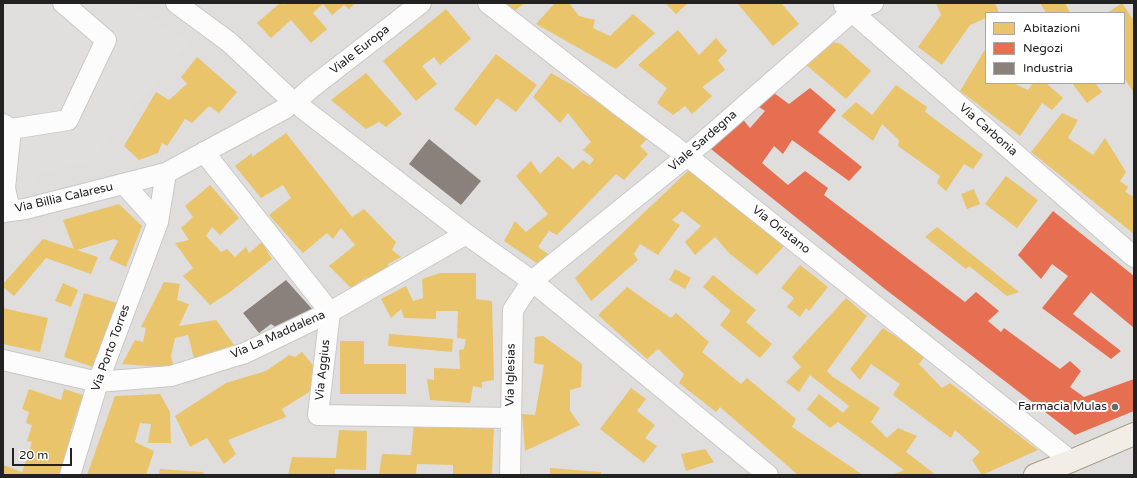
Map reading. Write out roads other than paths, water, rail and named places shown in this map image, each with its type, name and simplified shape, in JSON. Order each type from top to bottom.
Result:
[{"type":"main road","points":[[1035,475],[1072,461],[1134,434]]},
{"type":"street","points":[[6,212],[5,188],[7,126],[68,120],[106,40],[63,3]]},
{"type":"street","points":[[176,3],[229,42],[294,102],[466,234],[532,281],[768,475]]},
{"type":"street","name":"Viale Europa","points":[[294,102],[421,3]]},
{"type":"street","name":"Via Oristano","points":[[488,3],[687,156],[1072,461]]},
{"type":"street","name":"Viale Sardegna","points":[[532,281],[687,156],[847,7],[873,3]]},
{"type":"street","name":"Via Carbonia","points":[[847,7],[1134,257]]},
{"type":"street","points":[[166,173],[294,102]]},
{"type":"street","points":[[204,152],[330,312]]},
{"type":"street","name":"Via Billia Calaresu","points":[[6,212],[25,209],[166,173]]},
{"type":"street","name":"Via Porto Torres","points":[[70,475],[98,382],[158,222],[166,173]]},
{"type":"street","points":[[124,184],[158,222]]},
{"type":"street","name":"Via La Maddalena","points":[[3,360],[98,382],[171,376],[245,353],[330,312],[466,234]]},
{"type":"street","name":"Via Iglesias","points":[[510,475],[513,310],[532,281]]},
{"type":"street","name":"Via Aggius","points":[[330,312],[318,415],[511,418]]},
{"type":"place","name":"Farmacia Mulas","points":[[1115,407]]}]
